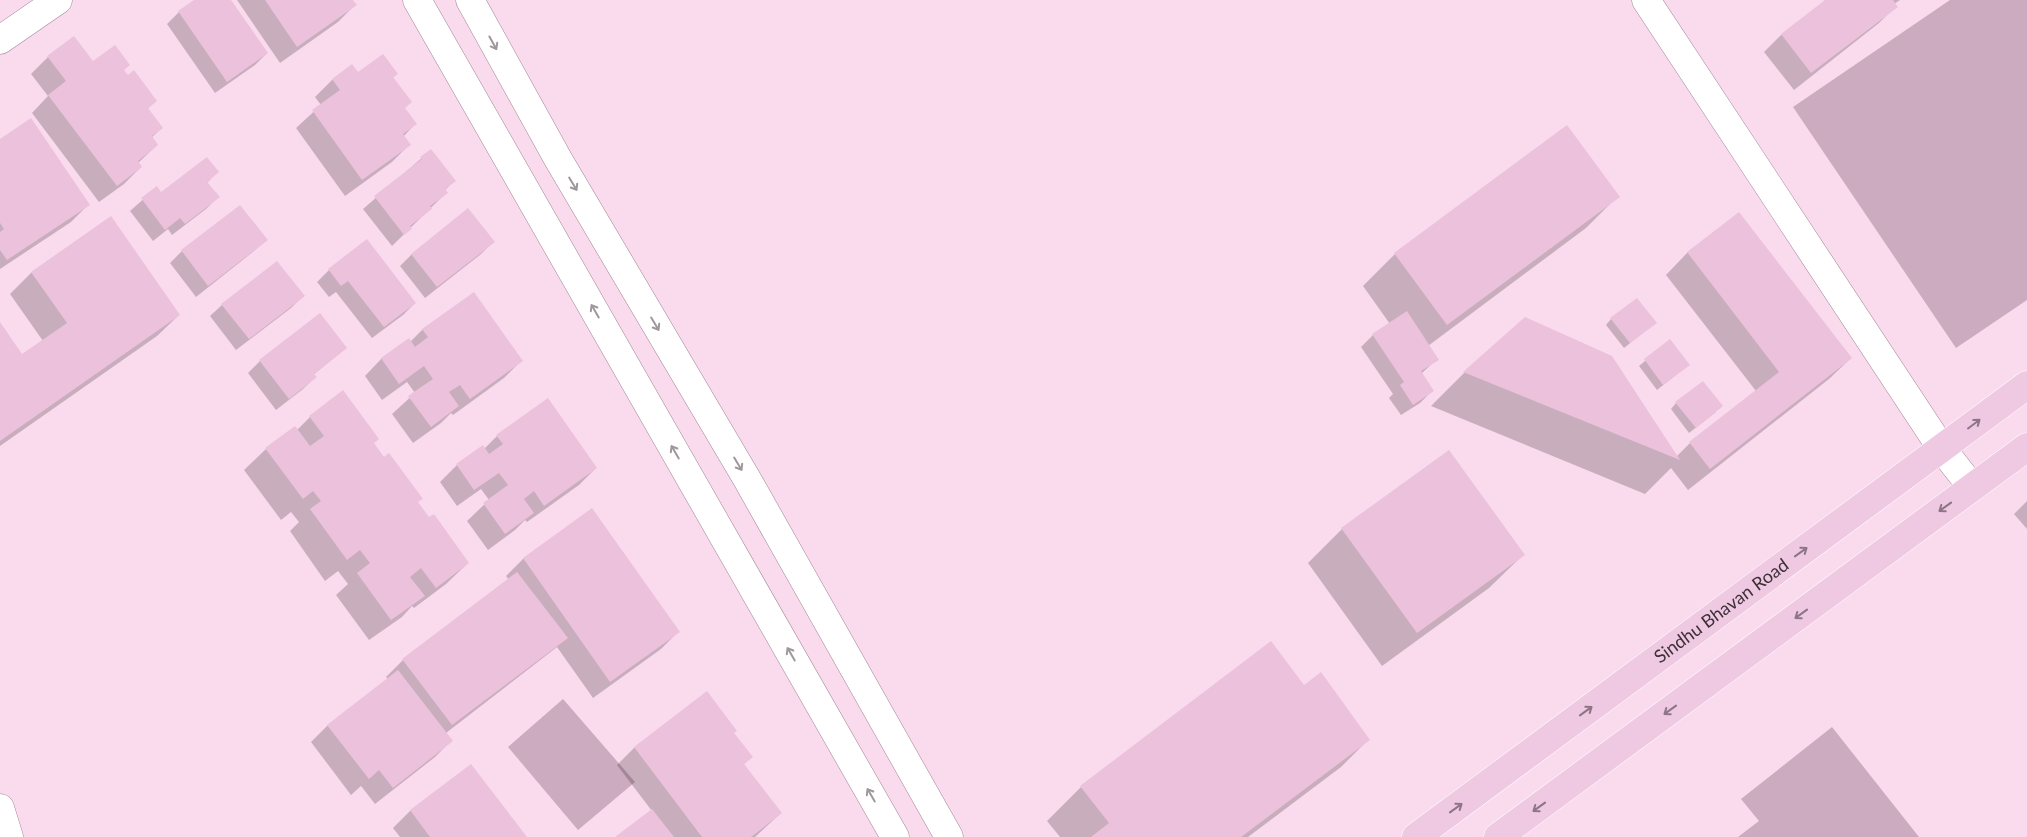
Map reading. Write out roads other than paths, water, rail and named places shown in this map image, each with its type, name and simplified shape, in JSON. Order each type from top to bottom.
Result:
[{"type":"main road","name":"Sindhu Bhavan Road","points":[[1416,837],[2027,384]]},
{"type":"main road","points":[[1498,837],[2027,447]]},
{"type":"street","points":[[0,40],[58,0]]},
{"type":"street","points":[[417,0],[895,837]]},
{"type":"street","points":[[470,0],[558,159],[747,479],[949,837]]},
{"type":"street","points":[[1646,0],[1942,448],[1972,487]]},
{"type":"street","points":[[0,808],[9,837]]}]
